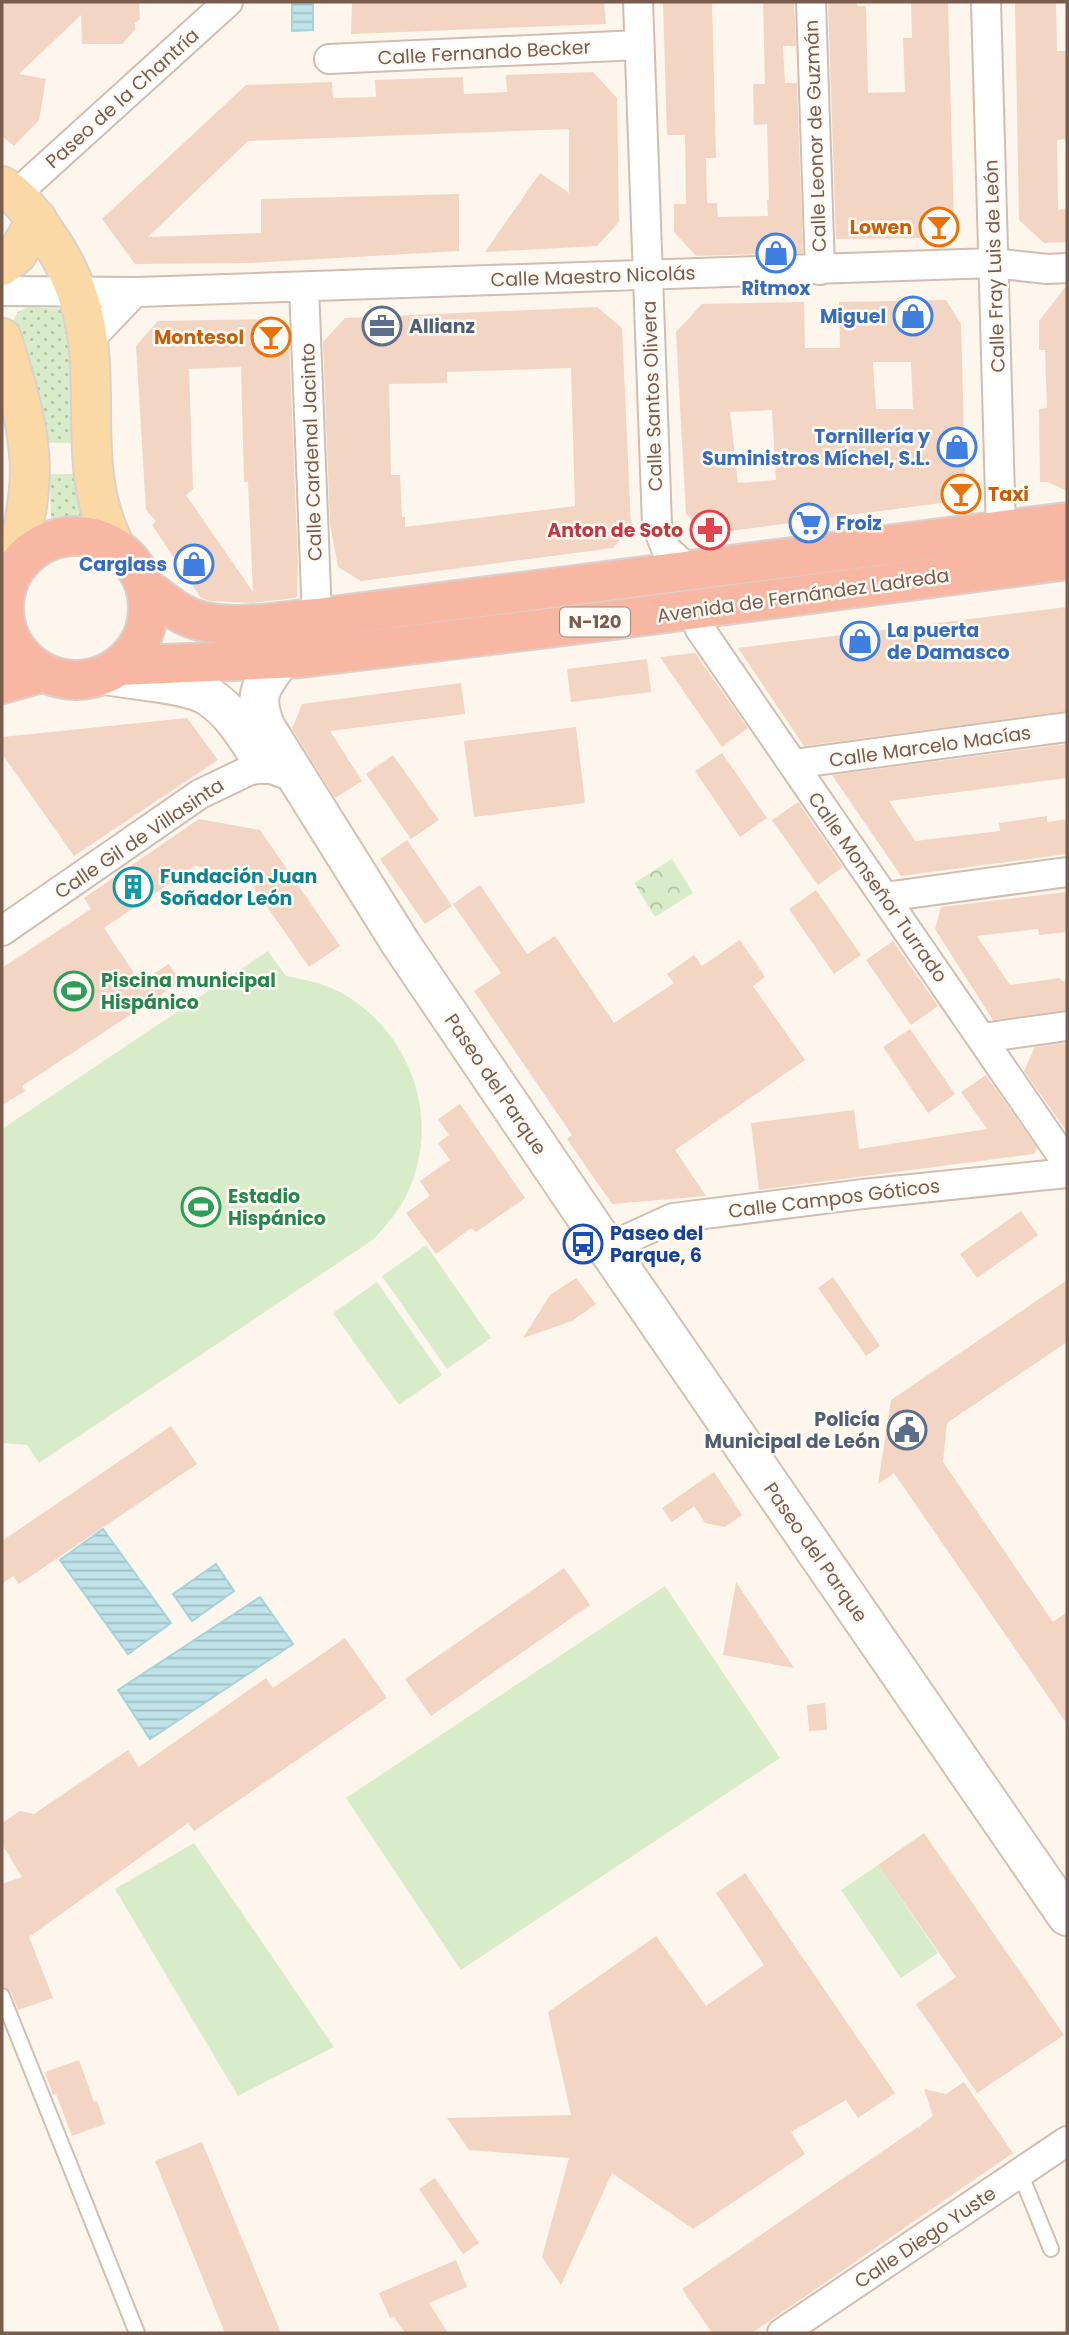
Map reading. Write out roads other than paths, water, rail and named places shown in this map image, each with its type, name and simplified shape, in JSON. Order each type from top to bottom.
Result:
[{"type":"highway","name":"Avenida de Fernández Ladreda","points":[[146,587],[189,618],[209,624],[317,618],[1067,522]]},
{"type":"highway","name":"N-120","points":[[6,588],[30,552],[39,545],[62,537],[95,538],[117,550],[136,567],[146,587]]},
{"type":"highway","name":"Avenida de Fernández Ladreda","points":[[113,671],[281,660],[1067,560]]},
{"type":"highway","points":[[113,671],[135,651],[144,633],[148,614],[146,587]]},
{"type":"highway","points":[[6,588],[4,620],[12,642],[24,659],[41,673]]},
{"type":"highway","name":"N-120","points":[[2,684],[41,673],[62,681],[85,680],[113,671]]},
{"type":"main road","points":[[2,266],[17,254],[12,194]]},
{"type":"main road","points":[[12,194],[70,273],[78,292],[88,341],[92,468],[98,504],[117,550]]},
{"type":"main road","points":[[2,338],[30,454],[6,588]]},
{"type":"street","name":"Paseo de la Chantría","points":[[12,194],[228,2]]},
{"type":"street","name":"Calle Santos Olivera","points":[[638,2],[657,525],[666,549],[688,569]]},
{"type":"street","name":"Calle Leonor de Guzmán","points":[[811,2],[820,270]]},
{"type":"street","name":"Calle Fray Luis de León","points":[[986,2],[1001,531]]},
{"type":"street","name":"Calle Fernando Becker","points":[[329,59],[639,45]]},
{"type":"street","name":"Calle Maestro Nicolás","points":[[2,291],[127,292],[304,287],[993,263],[1047,269],[1067,268]]},
{"type":"street","name":"Calle Cardenal Jacinto","points":[[304,287],[317,618]]},
{"type":"street","points":[[88,341],[127,292]]},
{"type":"street","name":"Calle Monseñor Turrado","points":[[692,609],[699,629],[1067,1163]]},
{"type":"street","name":"Paseo del Parque","points":[[281,660],[264,682],[258,697],[266,728],[401,944],[607,1248],[1063,1900]]},
{"type":"street","name":"Paseo del Parque","points":[[113,671],[205,694],[222,707],[244,732],[304,822],[401,944]]},
{"type":"street","name":"Calle Marcelo Macías","points":[[793,764],[1067,727]]},
{"type":"street","points":[[266,767],[278,771],[292,781],[345,862],[359,875]]},
{"type":"street","name":"Calle Gil de Villasinta","points":[[2,931],[200,794],[238,775],[266,767]]},
{"type":"street","points":[[885,897],[1067,872]]},
{"type":"street","points":[[982,1038],[1067,1026]]},
{"type":"street","name":"Calle Campos Góticos","points":[[607,1248],[673,1218],[1067,1172]]},
{"type":"street","name":"Calle Diego Yuste","points":[[782,2333],[1067,2141]]},
{"type":"lane","points":[[2,1996],[137,2333]]},
{"type":"lane","points":[[1020,2173],[1051,2249]]},
{"type":"water","points":[[292,2],[313,2],[313,30],[292,31]]},
{"type":"water","points":[[103,1529],[171,1623],[128,1654],[60,1560]]},
{"type":"water","points":[[216,1564],[234,1591],[192,1621],[173,1594]]},
{"type":"water","points":[[260,1597],[293,1644],[150,1739],[118,1690]]},
{"type":"place","name":"Lowen","points":[[939,227]]},
{"type":"place","name":"Ritmox","points":[[776,253]]},
{"type":"place","name":"Miguel","points":[[913,316]]},
{"type":"place","name":"Allianz","points":[[382,326]]},
{"type":"place","name":"Montesol","points":[[271,337]]},
{"type":"place","name":"Tornillería y Suministros Míchel, S.L.","points":[[957,447]]},
{"type":"place","name":"Taxi","points":[[961,494]]},
{"type":"place","name":"Froiz","points":[[809,523]]},
{"type":"place","name":"Anton de Soto","points":[[710,530]]},
{"type":"place","name":"Carglass","points":[[194,564]]},
{"type":"place","name":"La puerta de Damasco","points":[[860,641]]},
{"type":"place","name":"Fundación Juan Soñador León","points":[[133,887]]},
{"type":"place","name":"Piscina municipal Hispánico","points":[[74,991]]},
{"type":"place","name":"Estadio Hispánico","points":[[201,1207]]},
{"type":"place","name":"Paseo del Parque, 6","points":[[583,1244]]},
{"type":"place","name":"Policía Municipal de León","points":[[907,1430]]}]
